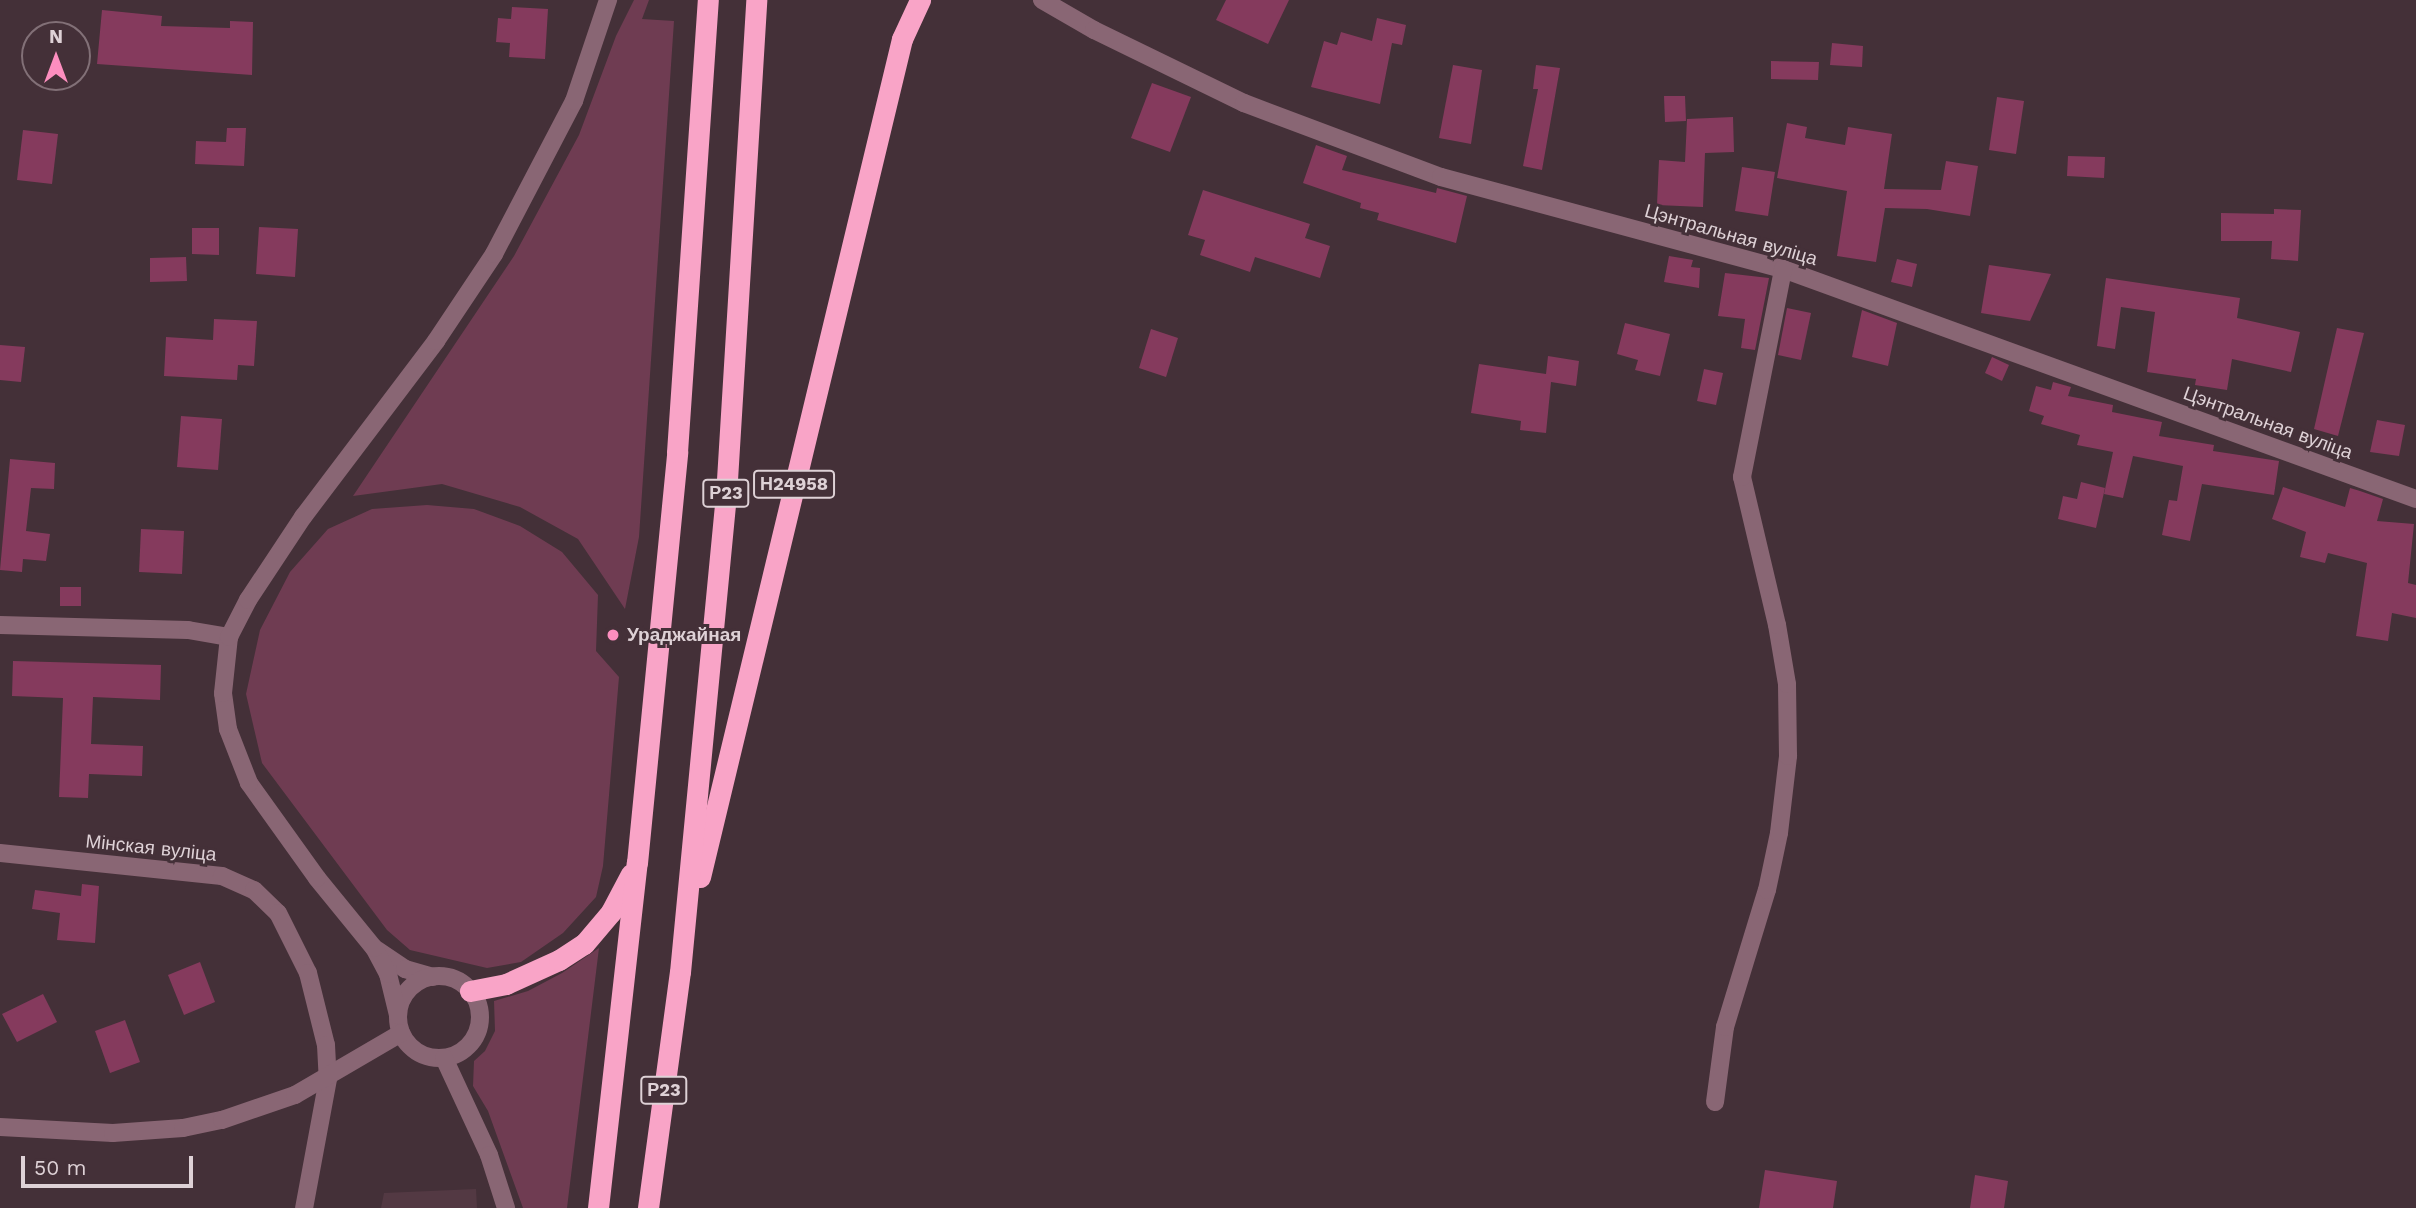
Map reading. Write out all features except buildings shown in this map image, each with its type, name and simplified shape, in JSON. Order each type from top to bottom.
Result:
[{"type":"highway","name":"Н24958","points":[[680,972],[716,804],[902,39],[920,0]]},
{"type":"highway","name":"Р23","points":[[598,1208],[637,863],[677,452],[708,7]]},
{"type":"highway","name":"Р23","points":[[648,1208],[680,972],[726,496],[755,7]]},
{"type":"highway","points":[[470,991],[506,984],[559,960],[584,943],[611,912],[637,863]]},
{"type":"street","points":[[374,948],[405,969],[447,978],[470,991],[480,1014],[474,1038],[456,1054],[444,1058],[416,1051],[399,1024],[388,974],[374,948],[317,878],[249,783],[228,729],[223,693],[229,637],[247,600],[303,517],[436,341],[494,254],[574,101],[608,0]]},
{"type":"street","name":"Цэнтральная вуліца","points":[[1042,0],[1094,30],[1244,103],[1441,177],[1783,269],[2416,499]]},
{"type":"street","points":[[1715,1102],[1725,1027],[1772,867],[1788,756],[1787,684],[1777,625],[1742,477],[1783,269]]},
{"type":"street","points":[[0,625],[188,630],[229,637]]},
{"type":"street","name":"Мінская вуліца","points":[[0,853],[222,876],[254,890],[278,913],[308,972],[321,1015],[328,1079],[304,1208]]},
{"type":"street","points":[[0,1127],[113,1133],[183,1128],[257,1110],[328,1079],[399,1024],[408,990],[433,977]]},
{"type":"street","points":[[444,1058],[489,1155],[506,1208]]},
{"type":"shaded area","points":[[634,0],[649,0],[642,19],[674,21],[639,537],[625,609],[578,539],[520,507],[442,484],[353,496],[514,256],[579,135],[616,36]]},
{"type":"shaded area","points":[[427,505],[474,509],[520,526],[562,552],[598,595],[596,651],[619,677],[603,866],[596,897],[563,933],[521,962],[487,968],[410,950],[387,930],[262,763],[246,694],[260,630],[290,572],[328,529],[372,509]]},
{"type":"shaded area","points":[[599,948],[567,1208],[523,1208],[488,1111],[473,1086],[474,1061],[485,1051],[495,1031],[494,1001],[528,991],[562,973]]},
{"type":"shaded area","points":[[476,1189],[477,1208],[381,1208],[384,1193]]},
{"type":"place","name":"Ураджайная","points":[[613,635]]}]
